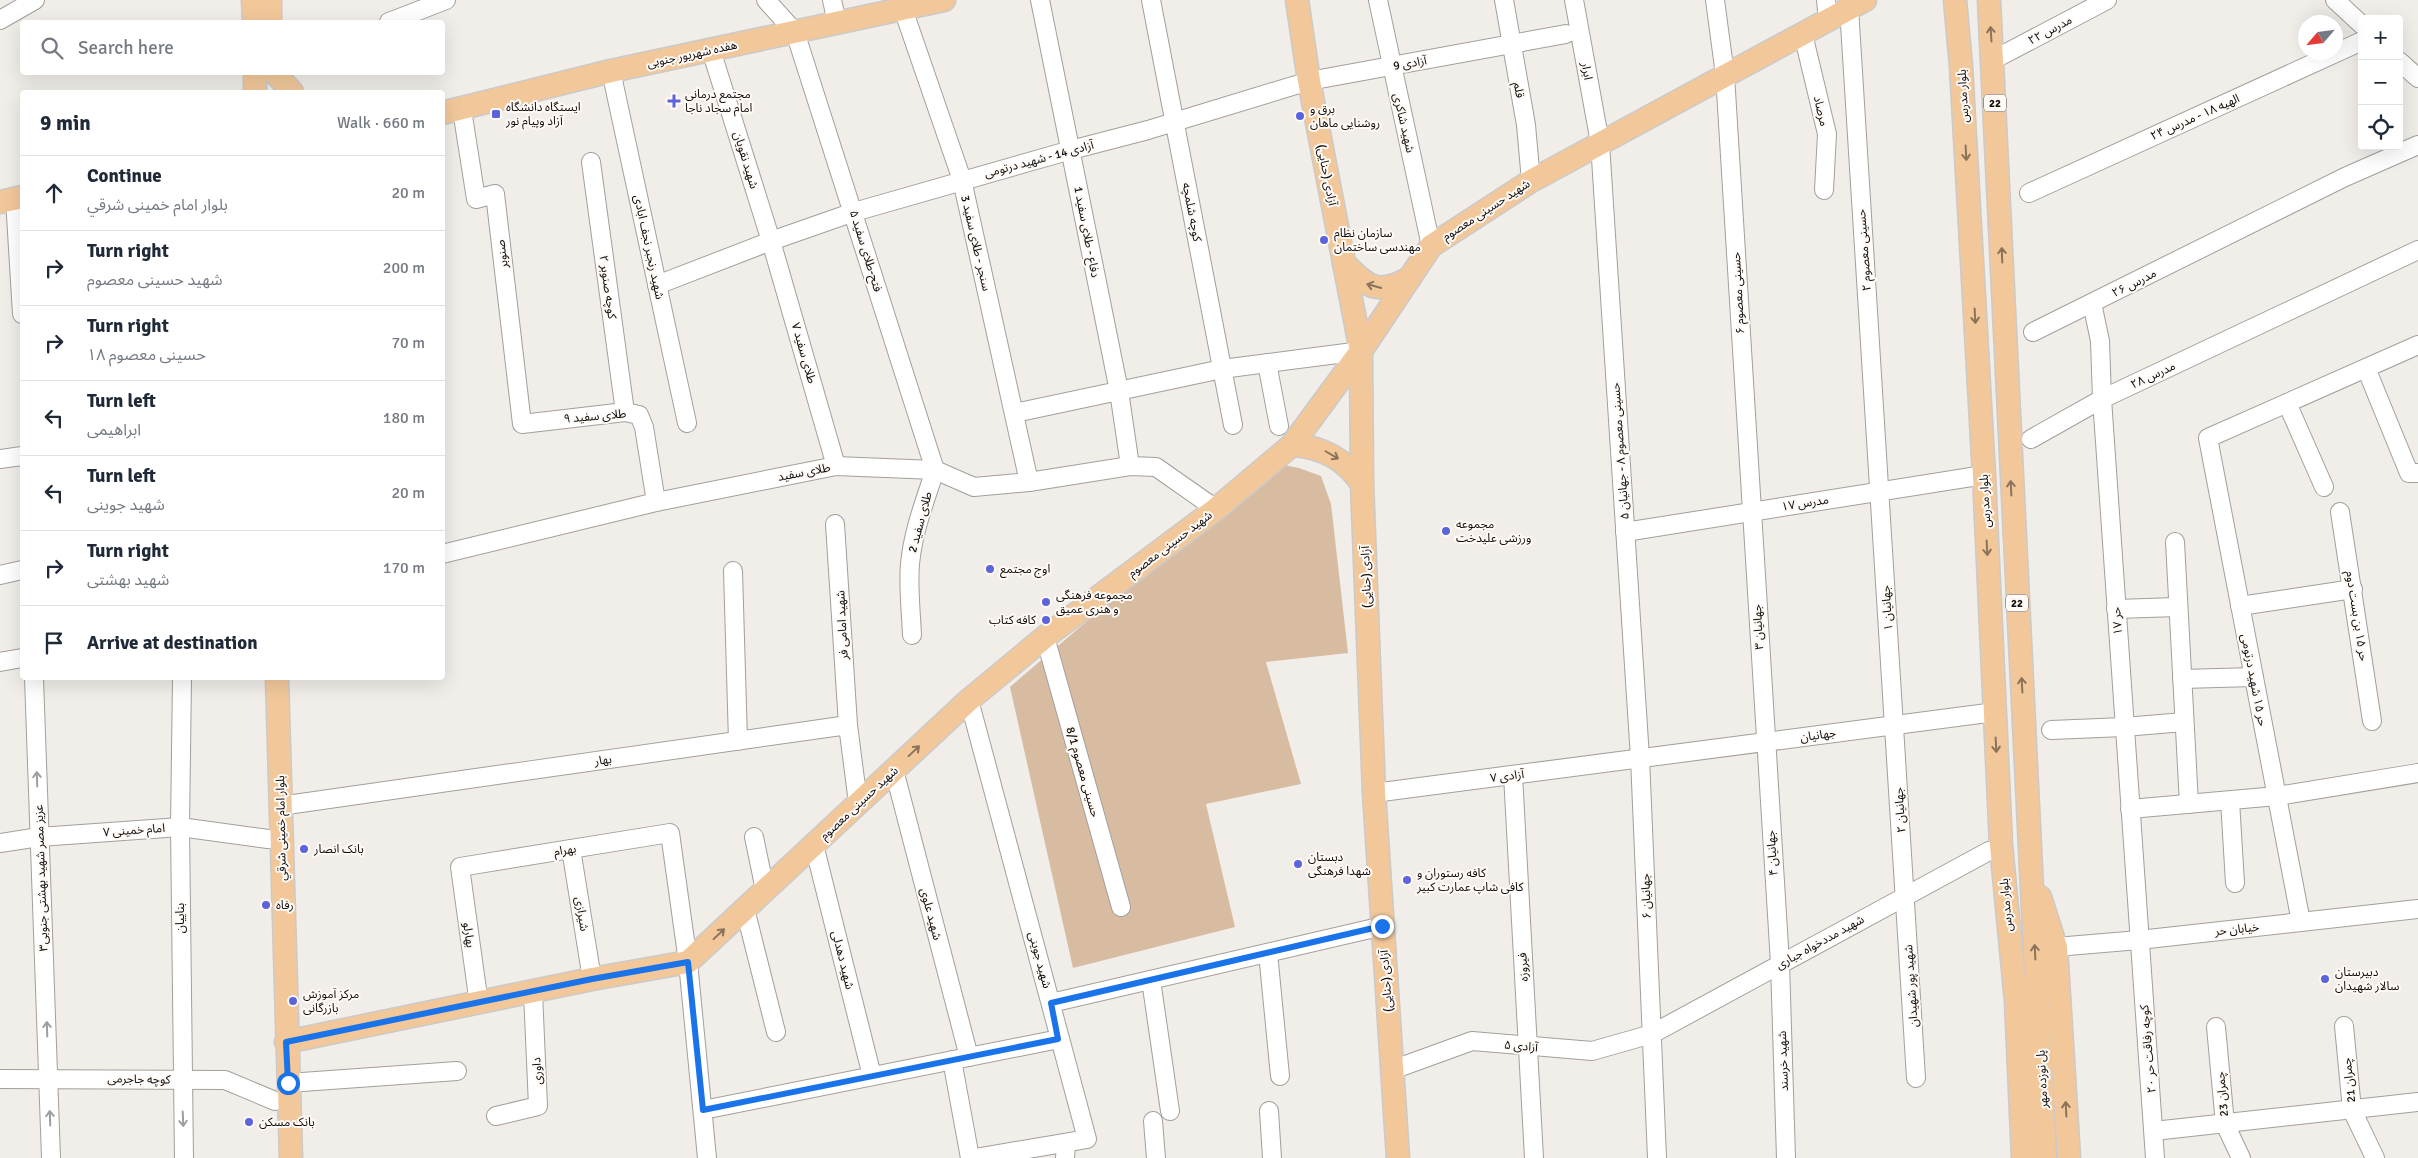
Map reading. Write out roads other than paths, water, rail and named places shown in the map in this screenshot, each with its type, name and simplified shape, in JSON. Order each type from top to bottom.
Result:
[{"type":"main road","points":[[253,0],[254,20]]},
{"type":"main road","points":[[270,0],[270,20]]},
{"type":"main road","name":"هفده شهریور جنوبی","points":[[452,111],[611,71],[944,0]]},
{"type":"main road","name":"آزادی (حنایی)","points":[[1297,0],[1308,82],[1360,351],[1362,484],[1374,793],[1398,1158]]},
{"type":"main road","name":"بلوار مدرس","points":[[1955,0],[1961,66],[1984,475],[2006,916],[2027,1001]]},
{"type":"main road","points":[[1961,66],[1968,0]]},
{"type":"main road","name":"بلوار مدرس","points":[[1989,0],[2031,868],[2027,1001]]},
{"type":"main road","name":"شهید حسینی معصوم","points":[[688,962],[969,700],[1045,637],[1216,509],[1292,445],[1360,351],[1431,246],[1531,181],[1803,34],[1827,10],[1857,4]]},
{"type":"main road","points":[[259,80],[270,90]]},
{"type":"main road","points":[[259,80],[286,90]]},
{"type":"main road","points":[[1344,263],[1367,285],[1382,289],[1394,286],[1410,278]]},
{"type":"main road","points":[[1292,445],[1320,449],[1333,455],[1349,468],[1362,484]]},
{"type":"main road","name":"بلوار امام خمینی شرقي","points":[[266,680],[276,1158]]},
{"type":"main road","name":"بلوار امام خمینی شرقي","points":[[277,680],[286,1042],[291,1158]]},
{"type":"main road","points":[[2031,868],[2056,947],[2068,1158]]},
{"type":"main road","points":[[2006,916],[2001,1002],[2009,1158]]},
{"type":"main road","points":[[286,1042],[533,993],[592,979],[688,962]]},
{"type":"main road","name":"پل نوزده مهر","points":[[2023,1158],[2027,1001]]},
{"type":"main road","name":"پل نوزده مهر","points":[[2027,1001],[2046,1158]]},
{"type":"street","points":[[0,20],[35,0]]},
{"type":"street","points":[[392,20],[418,5],[446,0]]},
{"type":"street","points":[[766,0],[795,32]]},
{"type":"street","points":[[832,0],[837,23]]},
{"type":"street","name":"دفاع - طلای سفید 1","points":[[1040,0],[1119,391],[1130,466]]},
{"type":"street","name":"کوچه شلمچه","points":[[1150,0],[1233,425]]},
{"type":"street","name":"شهید شاکری","points":[[1378,0],[1431,246]]},
{"type":"street","name":"قلم","points":[[1504,0],[1526,125],[1531,181]]},
{"type":"street","name":"ابرار","points":[[1574,0],[1600,143]]},
{"type":"street","name":"حسینی معصوم ۶","points":[[1716,0],[1725,75],[1751,512]]},
{"type":"street","name":"مدرس ۲۲","points":[[1993,60],[2107,0]]},
{"type":"street","points":[[2335,0],[2358,21]]},
{"type":"street","name":"حسینی معصوم ۲","points":[[1857,4],[1879,491]]},
{"type":"street","name":"سنجر - طلای سفید 3","points":[[903,9],[962,180],[1029,482]]},
{"type":"street","name":"فتح-طلای سفید ۵","points":[[795,32],[935,470]]},
{"type":"street","name":"آزادی 9","points":[[1308,82],[1511,46],[1566,34]]},
{"type":"street","name":"مرصاد","points":[[1803,34],[1826,134],[1824,190]]},
{"type":"street","name":"الهیه ۱۸ - مدرس ۲۴","points":[[2028,193],[2358,43]]},
{"type":"street","name":"شهید نقویان","points":[[711,50],[771,241]]},
{"type":"street","points":[[2403,64],[2418,78]]},
{"type":"street","name":"شهید رنجبر نجف ابادی","points":[[611,71],[687,423]]},
{"type":"street","name":"آزادی 14 - شهید درتومی","points":[[657,285],[771,241],[854,212],[962,180],[1175,122],[1308,82]]},
{"type":"street","name":"صنوبر","points":[[452,111],[476,199],[495,194],[522,424]]},
{"type":"street","name":"حسینی معصوم ۸ - جهانیان ۵","points":[[1600,143],[1640,758]]},
{"type":"street","name":"مدرس ۲۶","points":[[2033,332],[2345,177],[2418,145]]},
{"type":"street","name":"کوچه صنوبر ۲","points":[[591,162],[625,412]]},
{"type":"street","points":[[12,199],[20,291]]},
{"type":"street","name":"طلای سفید ۷","points":[[771,241],[836,466]]},
{"type":"street","name":"مدرس ۲۸","points":[[2031,439],[2102,399],[2418,250]]},
{"type":"street","name":"حر ۱۷","points":[[2092,303],[2100,341],[2102,399],[2139,940]]},
{"type":"street","points":[[2324,487],[2287,403],[2418,345]]},
{"type":"street","points":[[1015,413],[1222,369],[1360,351]]},
{"type":"street","points":[[1267,363],[1279,426]]},
{"type":"street","points":[[2366,368],[2413,473]]},
{"type":"street","name":"حر ۱۵ شهید درتومی","points":[[2287,403],[2208,438],[2301,922]]},
{"type":"street","name":"طلای سفید ۹","points":[[522,424],[625,412],[639,415],[644,426],[656,502]]},
{"type":"street","points":[[0,459],[20,456]]},
{"type":"street","name":"طلای سفید","points":[[445,553],[656,502],[836,466],[935,470],[974,487],[1029,482],[1130,466],[1156,467],[1216,509]]},
{"type":"street","name":"طلای سفید 2","points":[[912,635],[910,567],[912,546],[935,470]]},
{"type":"street","name":"مدرس ۱۷","points":[[1626,532],[1984,475]]},
{"type":"street","name":"جهانیان ۱","points":[[1879,491],[1894,725]]},
{"type":"street","name":"جهانیان ۳","points":[[1751,512],[1765,742]]},
{"type":"street","name":"حر ۱۵ بن بست دوم","points":[[2340,512],[2372,721]]},
{"type":"street","name":"شهید امامی فر","points":[[835,524],[848,725]]},
{"type":"street","points":[[2175,542],[2189,804]]},
{"type":"street","points":[[0,575],[20,570]]},
{"type":"street","points":[[733,571],[738,741]]},
{"type":"street","points":[[2240,606],[2353,589]]},
{"type":"street","points":[[2116,609],[2178,607]]},
{"type":"street","name":"حسینی معصوم 8/1","points":[[1045,637],[1121,907]]},
{"type":"street","points":[[0,662],[20,658]]},
{"type":"street","points":[[2182,679],[2254,677]]},
{"type":"street","name":"عزیز مصر شهید بهشتی جنوبی۳","points":[[34,680],[51,1158]]},
{"type":"street","name":"بناییان","points":[[182,680],[180,826],[181,1079],[184,1158]]},
{"type":"street","name":"شهید جوینی","points":[[969,700],[1051,1003],[1058,1039],[1087,1139],[1066,1150],[975,1158]]},
{"type":"street","name":"جهانیان","points":[[1640,758],[1995,712]]},
{"type":"street","points":[[2051,730],[2184,722]]},
{"type":"street","points":[[848,725],[858,803]]},
{"type":"street","name":"بهار","points":[[280,806],[848,725]]},
{"type":"street","name":"جهانیان ۲","points":[[1894,725],[1905,895]]},
{"type":"street","name":"جهانیان ۴","points":[[1765,742],[1780,964]]},
{"type":"street","name":"آزادی ۷","points":[[1374,793],[1640,758]]},
{"type":"street","name":"جهانیان ۶","points":[[1640,758],[1657,1158]]},
{"type":"street","name":"شهید علوی","points":[[894,770],[960,1059],[970,1158]]},
{"type":"street","points":[[2130,809],[2277,796],[2418,773]]},
{"type":"street","name":"فیروزه","points":[[1513,775],[1534,1158]]},
{"type":"street","points":[[2230,801],[2235,883]]},
{"type":"street","name":"امام خمینی ۷","points":[[0,843],[39,837],[180,826],[268,839]]},
{"type":"street","name":"بهرام","points":[[460,867],[670,832],[688,962]]},
{"type":"street","points":[[754,837],[765,890]]},
{"type":"street","name":"شهید دهدلی","points":[[814,845],[872,1076]]},
{"type":"street","name":"شیرازی","points":[[571,849],[592,979]]},
{"type":"street","name":"شهید مددخواه جباری","points":[[1652,1034],[1989,851]]},
{"type":"street","name":"بهارلو","points":[[460,867],[479,1004]]},
{"type":"street","name":"شهید پور شهیدان","points":[[1905,895],[1916,1078]]},
{"type":"street","points":[[745,909],[776,1032]]},
{"type":"street","name":"خیابان حر","points":[[2056,947],[2139,940],[2418,909]]},
{"type":"street","points":[[1051,1003],[1382,926]]},
{"type":"street","name":"کوچه رفاقت حر ۲۰","points":[[2139,940],[2155,1158]]},
{"type":"street","points":[[1268,953],[1280,1076]]},
{"type":"street","points":[[688,962],[707,1158]]},
{"type":"street","name":"شهید خرسند","points":[[1780,964],[1786,1158]]},
{"type":"street","points":[[1151,980],[1170,1111]]},
{"type":"street","name":"داوری","points":[[496,1116],[538,1106],[533,993]]},
{"type":"street","name":"چمران 21","points":[[2344,1026],[2352,1110],[2375,1158]]},
{"type":"street","name":"چمران 23","points":[[2216,1027],[2225,1124],[2241,1158]]},
{"type":"street","name":"آزادی ۵","points":[[1392,1070],[1472,1041],[1592,1051],[1652,1034]]},
{"type":"street","points":[[703,1110],[1058,1039]]},
{"type":"street","points":[[288,1083],[457,1071]]},
{"type":"street","name":"کوچه جاجرمی","points":[[0,1079],[225,1080],[274,1101]]},
{"type":"street","points":[[2154,1131],[2418,1102]]},
{"type":"street","points":[[1269,1111],[1272,1158]]},
{"type":"street","points":[[1153,1121],[1156,1158]]},
{"type":"place","name":"مجتمع درمانی امام سجاد ناجا","points":[[674,101]]},
{"type":"place","name":"ایستگاه دانشگاه آزاد وپیام نور","points":[[496,114]]},
{"type":"place","name":"برق و روشنایی ماهان","points":[[1300,116]]},
{"type":"place","name":"سازمان نظام مهندسی ساختمان","points":[[1324,240]]},
{"type":"place","name":"مجموعه ورزشی علیدخت","points":[[1446,531]]},
{"type":"place","name":"اوج مجتمع","points":[[990,569]]},
{"type":"place","name":"مجموعه فرهنگی و هنری عمیق","points":[[1046,602]]},
{"type":"place","name":"کافه کتاب","points":[[1046,620]]},
{"type":"place","name":"بانک انصار","points":[[304,849]]},
{"type":"place","name":"دبستان شهدا فرهنگی","points":[[1298,864]]},
{"type":"place","name":"کافه رستوران و کافی شاپ عمارت کبیر","points":[[1407,880]]},
{"type":"place","name":"رفاه","points":[[266,905]]},
{"type":"place","name":"دبیرستان سالار شهیدان","points":[[2325,979]]},
{"type":"place","name":"مرکز آموزش بازرگانی","points":[[293,1001]]},
{"type":"place","name":"بانک مسکن","points":[[249,1122]]}]
